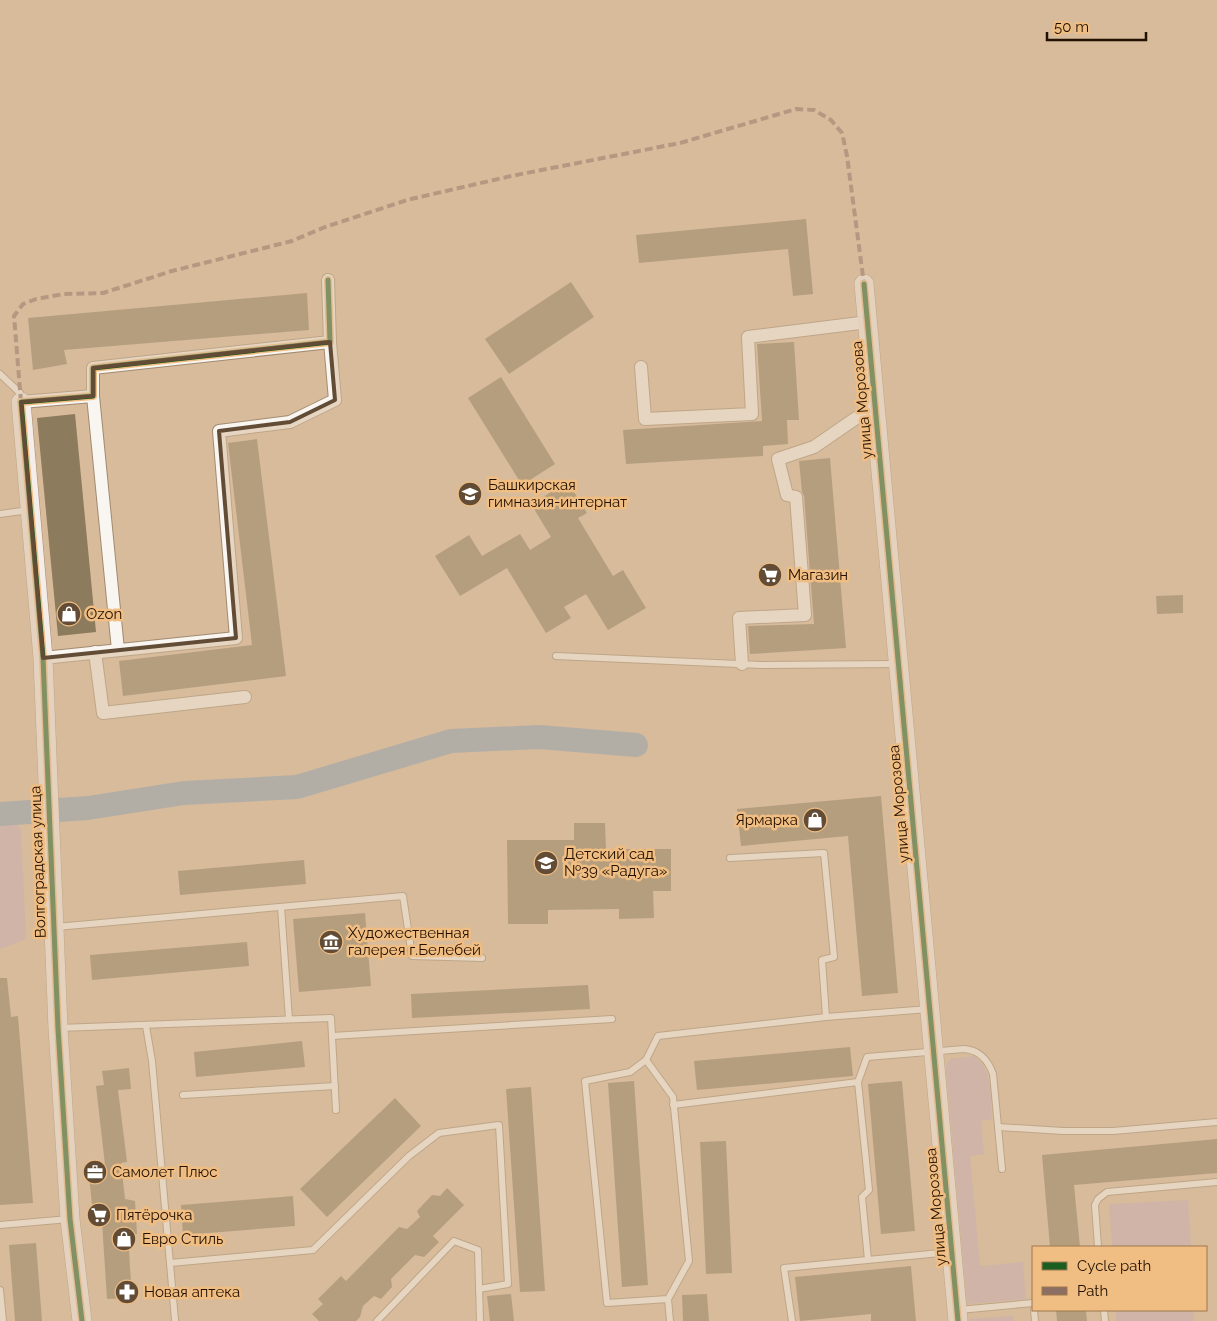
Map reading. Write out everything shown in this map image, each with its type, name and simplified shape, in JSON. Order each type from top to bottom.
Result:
[{"type":"street","points":[[42,658],[236,638],[219,430],[290,422],[335,400],[330,342],[328,280]]},
{"type":"street","name":"улица Морозова","points":[[864,284],[958,1315]]},
{"type":"street","points":[[641,367],[645,419],[752,414],[748,337],[868,322]]},
{"type":"street","points":[[118,650],[93,396],[93,368],[330,342]]},
{"type":"street","points":[[21,398],[93,396]]},
{"type":"street","name":"Волгоградская улица","points":[[21,398],[42,658],[52,928],[70,1219],[82,1321]]},
{"type":"street","points":[[742,664],[739,618],[805,614],[796,497],[787,495],[778,458],[814,447],[875,405]]},
{"type":"street","points":[[95,652],[103,713],[245,697]]},
{"type":"lane","points":[[0,374],[21,398]]},
{"type":"lane","points":[[0,514],[30,510]]},
{"type":"lane","points":[[556,656],[742,664],[899,664]]},
{"type":"lane","points":[[730,858],[824,853],[834,957],[822,960],[826,1017]]},
{"type":"lane","points":[[52,928],[403,896],[412,956],[482,958]]},
{"type":"lane","points":[[281,907],[289,1019]]},
{"type":"lane","points":[[668,1299],[607,1303],[585,1081],[630,1072],[646,1060],[658,1036],[826,1017],[930,1008]]},
{"type":"lane","points":[[58,1028],[331,1018],[336,1110]]},
{"type":"lane","points":[[332,1036],[612,1019]]},
{"type":"lane","points":[[146,1026],[152,1061],[175,1321],[170,1321]]},
{"type":"lane","points":[[868,1260],[862,1198],[869,1190],[858,1082],[867,1056],[968,1049],[981,1055],[987,1061],[993,1074],[1002,1169]]},
{"type":"lane","points":[[646,1060],[672,1098],[689,1261],[668,1299],[670,1321]]},
{"type":"lane","points":[[673,1105],[858,1082]]},
{"type":"lane","points":[[183,1095],[335,1086]]},
{"type":"lane","points":[[998,1127],[1063,1131],[1113,1131],[1217,1122]]},
{"type":"lane","points":[[170,1263],[313,1250],[409,1156],[439,1133],[499,1124],[508,1284],[479,1289]]},
{"type":"lane","points":[[1098,1246],[1095,1206],[1098,1199],[1107,1192],[1217,1182]]},
{"type":"lane","points":[[0,1225],[70,1219]]},
{"type":"lane","points":[[376,1321],[454,1241],[478,1250],[480,1321]]},
{"type":"lane","points":[[792,1321],[784,1268],[952,1252]]},
{"type":"lane","points":[[0,1290],[3,1321]]},
{"type":"lane","points":[[958,1315],[1032,1304]]},
{"type":"highlighted area","points":[[330,342],[335,400],[290,422],[219,431],[236,638],[43,658],[21,402],[93,396],[93,368]]},
{"type":"shaded area","points":[[0,804],[21,830],[26,939],[0,949]]},
{"type":"shaded area","points":[[973,1056],[980,1061],[988,1075],[992,1119],[981,1121],[984,1154],[970,1156],[980,1266],[1023,1262],[1026,1299],[967,1304],[946,1064],[951,1059]]},
{"type":"shaded area","points":[[1188,1200],[1191,1246],[1112,1246],[1109,1204]]},
{"type":"shaded area","points":[[1116,1311],[1194,1311],[1194,1321],[1116,1321]]},
{"type":"shaded area","points":[[1013,1316],[1014,1321],[969,1321],[969,1319]]},
{"type":"building","points":[[806,219],[813,294],[793,296],[788,249],[639,263],[636,235]]},
{"type":"building","points":[[571,282],[594,317],[509,374],[485,339]]},
{"type":"building","points":[[307,293],[309,330],[64,350],[67,364],[33,370],[28,318]]},
{"type":"building","points":[[794,342],[799,420],[787,420],[788,444],[763,446],[763,456],[626,464],[623,430],[762,421],[757,344]]},
{"type":"building","points":[[501,377],[555,464],[522,485],[468,398]]},
{"type":"building","points":[[75,414],[96,632],[58,636],[37,418]]},
{"type":"building","points":[[257,439],[286,676],[123,696],[119,661],[252,645],[228,443]]},
{"type":"building","points":[[830,458],[846,648],[750,654],[748,626],[814,624],[804,496],[799,461]]},
{"type":"building","points":[[568,482],[587,513],[578,518],[613,576],[623,570],[646,608],[608,630],[586,594],[564,607],[571,618],[546,633],[507,568],[460,596],[435,556],[469,535],[482,556],[520,534],[530,550],[551,537],[531,504]]},
{"type":"building","name":"Магазин","points":[[761,565],[777,565],[778,585],[763,586]]},
{"type":"building","points":[[1183,595],[1183,613],[1157,614],[1156,596]]},
{"type":"building","points":[[881,796],[898,993],[862,996],[848,836],[741,846],[737,809]]},
{"type":"building","points":[[574,823],[605,823],[606,849],[671,849],[671,891],[653,891],[654,918],[619,919],[619,909],[548,910],[548,924],[508,924],[507,840],[574,840]]},
{"type":"building","points":[[304,860],[306,884],[180,895],[178,871]]},
{"type":"building","name":"Художественная галерея г.Белебей","points":[[365,913],[371,986],[299,992],[293,919]]},
{"type":"building","points":[[247,942],[249,966],[92,980],[90,955]]},
{"type":"building","points":[[0,978],[7,978],[11,1017],[18,1016],[33,1203],[0,1205]]},
{"type":"building","points":[[588,985],[590,1009],[412,1018],[411,994]]},
{"type":"building","points":[[302,1041],[305,1067],[196,1077],[194,1052]]},
{"type":"building","points":[[850,1047],[853,1076],[697,1090],[694,1061]]},
{"type":"building","points":[[129,1068],[131,1089],[118,1090],[127,1162],[121,1163],[125,1199],[135,1201],[137,1234],[128,1235],[132,1298],[107,1299],[102,1222],[94,1223],[88,1167],[105,1165],[96,1086],[104,1085],[102,1071]]},
{"type":"building","points":[[634,1081],[648,1285],[622,1287],[608,1083]]},
{"type":"building","points":[[902,1081],[915,1231],[881,1234],[868,1084]]},
{"type":"building","points":[[531,1087],[545,1291],[520,1292],[506,1089]]},
{"type":"building","points":[[395,1098],[421,1126],[327,1217],[300,1189]]},
{"type":"building","points":[[1217,1139],[1217,1173],[1074,1185],[1080,1246],[1050,1246],[1042,1155]]},
{"type":"building","points":[[726,1141],[732,1273],[706,1274],[700,1142]]},
{"type":"building","points":[[447,1188],[464,1205],[433,1236],[439,1242],[424,1257],[415,1255],[391,1279],[392,1287],[381,1299],[374,1296],[363,1306],[360,1317],[356,1321],[319,1321],[312,1314],[323,1304],[318,1299],[341,1276],[346,1281],[399,1227],[407,1229],[420,1217],[417,1211],[432,1195],[440,1196]]},
{"type":"building","points":[[293,1196],[295,1226],[183,1235],[181,1205]]},
{"type":"building","points":[[36,1243],[42,1321],[15,1321],[9,1245]]},
{"type":"building","points":[[911,1266],[916,1321],[871,1321],[871,1314],[800,1321],[795,1277]]},
{"type":"building","points":[[511,1294],[514,1321],[490,1321],[487,1296]]},
{"type":"building","points":[[707,1294],[709,1321],[683,1321],[682,1295]]},
{"type":"building","points":[[1056,1311],[1086,1311],[1087,1321],[1057,1321]]},
{"type":"waterway","points":[[0,814],[88,808],[184,793],[297,787],[451,741],[539,737],[636,745]]},
{"type":"marked path","points":[[21,402],[14,316],[23,304],[36,299],[64,294],[103,293],[172,271],[292,241],[325,227],[407,200],[511,176],[680,143],[796,109],[814,110],[831,120],[842,133],[847,156],[864,284]]},
{"type":"cycle path","points":[[82,1321],[70,1219],[58,1028],[43,658],[21,402],[93,396],[93,368],[330,342],[328,280]]},
{"type":"cycle path","points":[[864,284],[958,1321]]},
{"type":"place","name":"Башкирская гимназия-интернат","points":[[470,494]]},
{"type":"place","name":"Магазин","points":[[770,575]]},
{"type":"place","name":"Ozon","points":[[69,614]]},
{"type":"place","name":"Ярмарка","points":[[815,820]]},
{"type":"place","name":"Детский сад №39 «Радуга»","points":[[546,863]]},
{"type":"place","name":"Художественная галерея г.Белебей","points":[[331,942]]},
{"type":"place","name":"Самолет Плюс","points":[[95,1172]]},
{"type":"place","name":"Пятёрочка","points":[[99,1215]]},
{"type":"place","name":"Евро Стиль","points":[[124,1239]]},
{"type":"place","name":"Новая аптека","points":[[127,1292]]}]
